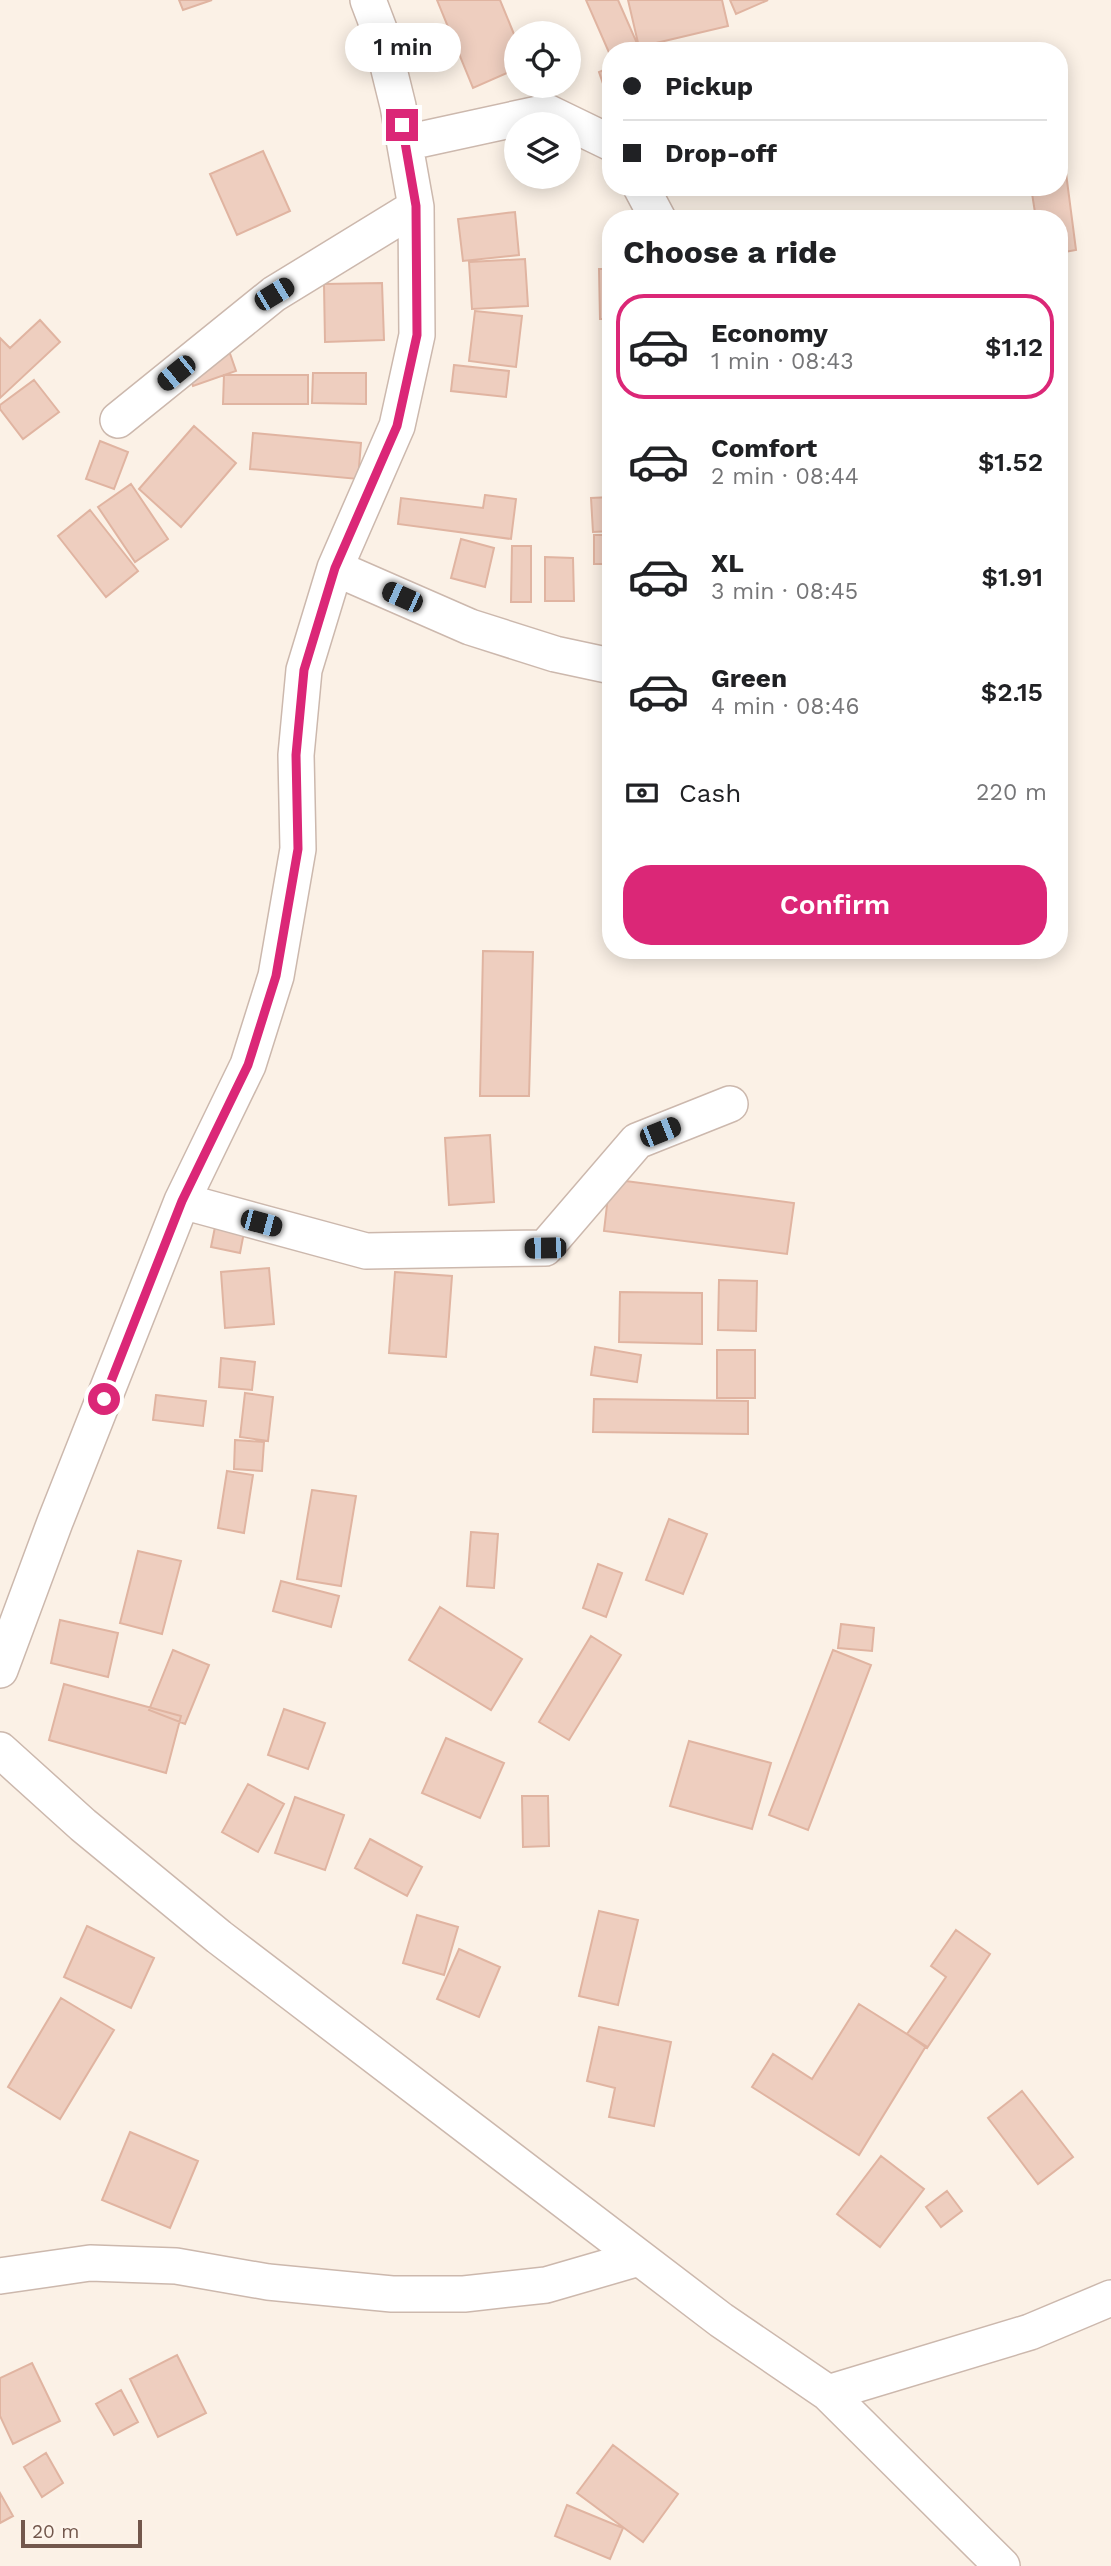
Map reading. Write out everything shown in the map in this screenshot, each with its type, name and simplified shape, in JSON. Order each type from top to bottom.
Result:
[{"type":"street","points":[[0,1670],[55,1522],[182,1201],[248,1065],[276,976],[298,849],[296,755],[304,670],[335,568],[397,426],[417,335],[416,206],[398,106],[379,29],[368,0]]},
{"type":"street","points":[[405,143],[547,112],[602,139]]},
{"type":"street","points":[[118,420],[274,294],[416,206]]},
{"type":"street","points":[[335,568],[470,627],[555,654],[602,664]]},
{"type":"street","points":[[182,1201],[366,1251],[545,1248],[637,1141],[730,1104]]},
{"type":"street","points":[[0,1750],[83,1825],[219,1937],[639,2258],[722,2320],[828,2393],[1002,2566]]},
{"type":"street","points":[[0,2276],[90,2263],[152,2265],[176,2266],[282,2284],[392,2294],[464,2294],[546,2285],[639,2258]]},
{"type":"street","points":[[828,2393],[1030,2332],[1111,2298]]},
{"type":"building","points":[[179,0],[212,0],[183,10]]},
{"type":"building","points":[[437,0],[500,0],[509,21],[504,21],[504,74],[473,88]]},
{"type":"building","points":[[586,0],[618,0],[636,42],[604,42]]},
{"type":"building","points":[[628,0],[722,0],[728,26],[660,42],[638,42]]},
{"type":"building","points":[[730,0],[768,0],[736,14]]},
{"type":"building","points":[[263,151],[290,211],[237,235],[210,174]]},
{"type":"building","points":[[1068,188],[1076,250],[1068,251],[1068,210],[1035,210],[1032,196],[1068,196]]},
{"type":"building","points":[[515,212],[519,255],[463,261],[458,219]]},
{"type":"building","points":[[525,259],[528,306],[472,309],[469,262]]},
{"type":"building","points":[[599,269],[602,269],[602,319]]},
{"type":"building","points":[[382,283],[384,340],[325,342],[324,284]]},
{"type":"building","points":[[475,311],[522,316],[516,367],[469,361]]},
{"type":"building","points":[[40,320],[60,342],[0,398],[0,338],[10,348]]},
{"type":"building","points":[[226,342],[236,371],[193,386],[183,358]]},
{"type":"building","points":[[454,365],[509,371],[506,397],[451,391]]},
{"type":"building","points":[[313,373],[366,373],[366,404],[312,403]]},
{"type":"building","points":[[224,375],[308,375],[308,404],[223,404]]},
{"type":"building","points":[[34,380],[59,412],[23,439],[0,409],[0,405]]},
{"type":"building","points":[[194,426],[236,463],[181,527],[139,489]]},
{"type":"building","points":[[253,433],[361,443],[358,479],[250,469]]},
{"type":"building","points":[[100,441],[128,452],[114,489],[86,479]]},
{"type":"building","points":[[131,484],[168,539],[135,562],[98,507]]},
{"type":"building","points":[[485,495],[516,499],[511,539],[398,524],[401,498],[483,508]]},
{"type":"building","points":[[602,497],[602,532],[593,532],[591,498]]},
{"type":"building","points":[[90,510],[138,571],[106,597],[58,536]]},
{"type":"building","points":[[594,535],[602,535],[602,564],[594,564]]},
{"type":"building","points":[[461,539],[494,548],[485,587],[451,578]]},
{"type":"building","points":[[512,546],[531,546],[531,602],[511,602]]},
{"type":"building","points":[[545,557],[573,558],[574,601],[545,601]]},
{"type":"building","points":[[483,951],[533,952],[529,1096],[480,1096]]},
{"type":"building","points":[[490,1135],[494,1202],[449,1205],[445,1138]]},
{"type":"building","points":[[610,1179],[794,1203],[787,1254],[604,1231]]},
{"type":"building","points":[[216,1222],[245,1227],[240,1253],[211,1247]]},
{"type":"building","points":[[269,1268],[274,1324],[225,1328],[221,1272]]},
{"type":"building","points":[[395,1272],[452,1276],[446,1357],[389,1353]]},
{"type":"building","points":[[719,1280],[757,1281],[756,1331],[718,1330]]},
{"type":"building","points":[[620,1292],[702,1293],[702,1344],[619,1342]]},
{"type":"building","points":[[595,1347],[641,1355],[637,1382],[591,1375]]},
{"type":"building","points":[[717,1350],[755,1350],[755,1398],[717,1398]]},
{"type":"building","points":[[221,1358],[255,1362],[252,1390],[219,1387]]},
{"type":"building","points":[[245,1393],[273,1397],[268,1441],[240,1437]]},
{"type":"building","points":[[156,1395],[206,1401],[203,1426],[153,1420]]},
{"type":"building","points":[[594,1399],[748,1401],[748,1434],[593,1432]]},
{"type":"building","points":[[235,1440],[264,1442],[262,1471],[234,1469]]},
{"type":"building","points":[[227,1471],[253,1475],[244,1533],[218,1528]]},
{"type":"building","points":[[312,1490],[356,1496],[341,1586],[297,1579]]},
{"type":"building","points":[[669,1519],[707,1534],[683,1594],[646,1580]]},
{"type":"building","points":[[471,1532],[498,1534],[494,1588],[467,1586]]},
{"type":"building","points":[[138,1551],[181,1561],[162,1634],[120,1623]]},
{"type":"building","points":[[598,1564],[622,1573],[606,1617],[583,1608]]},
{"type":"building","points":[[281,1581],[339,1596],[331,1627],[273,1611]]},
{"type":"building","points":[[440,1607],[522,1659],[491,1710],[409,1660]]},
{"type":"building","points":[[60,1620],[118,1633],[108,1677],[51,1663]]},
{"type":"building","points":[[841,1624],[874,1628],[872,1651],[838,1648]]},
{"type":"building","points":[[591,1636],[621,1655],[569,1740],[539,1722]]},
{"type":"building","points":[[173,1650],[209,1665],[185,1724],[149,1710]]},
{"type":"building","points":[[833,1650],[871,1665],[808,1830],[769,1815]]},
{"type":"building","points":[[64,1684],[181,1716],[166,1773],[49,1740]]},
{"type":"building","points":[[284,1709],[325,1723],[308,1769],[268,1755]]},
{"type":"building","points":[[446,1738],[504,1763],[480,1818],[422,1793]]},
{"type":"building","points":[[689,1741],[771,1763],[752,1829],[670,1806]]},
{"type":"building","points":[[248,1784],[284,1804],[258,1852],[222,1832]]},
{"type":"building","points":[[522,1796],[548,1796],[549,1846],[523,1847]]},
{"type":"building","points":[[295,1797],[344,1815],[325,1870],[275,1853]]},
{"type":"building","points":[[370,1839],[422,1867],[407,1896],[355,1868]]},
{"type":"building","points":[[599,1911],[638,1920],[618,2005],[579,1996]]},
{"type":"building","points":[[417,1915],[458,1927],[444,1975],[403,1963]]},
{"type":"building","points":[[87,1926],[154,1958],[131,2008],[64,1977]]},
{"type":"building","points":[[956,1930],[990,1954],[927,2048],[907,2034],[946,1977],[931,1966]]},
{"type":"building","points":[[459,1949],[500,1967],[479,2017],[437,1999]]},
{"type":"building","points":[[61,1998],[114,2030],[60,2119],[8,2087]]},
{"type":"building","points":[[859,2004],[926,2046],[859,2155],[752,2087],[773,2054],[812,2079]]},
{"type":"building","points":[[599,2027],[671,2042],[654,2126],[609,2117],[615,2088],[587,2081]]},
{"type":"building","points":[[1022,2091],[1073,2157],[1038,2184],[988,2118]]},
{"type":"building","points":[[130,2132],[198,2161],[170,2228],[102,2200]]},
{"type":"building","points":[[881,2156],[924,2189],[880,2247],[837,2214]]},
{"type":"building","points":[[947,2191],[962,2211],[941,2227],[926,2207]]},
{"type":"building","points":[[177,2355],[206,2413],[158,2437],[130,2379]]},
{"type":"building","points":[[32,2363],[60,2421],[13,2444],[0,2416],[0,2378]]},
{"type":"building","points":[[121,2390],[138,2422],[114,2435],[96,2404]]},
{"type":"building","points":[[613,2445],[678,2494],[643,2542],[577,2493]]},
{"type":"building","points":[[46,2453],[63,2483],[42,2497],[24,2467]]},
{"type":"building","points":[[0,2493],[13,2516],[0,2523]]},
{"type":"building","points":[[567,2505],[623,2528],[610,2559],[555,2536]]},
{"type":"route","points":[[104,1399],[182,1201],[248,1065],[276,976],[298,849],[296,755],[304,670],[335,568],[397,426],[417,335],[416,206],[402,125]]}]
